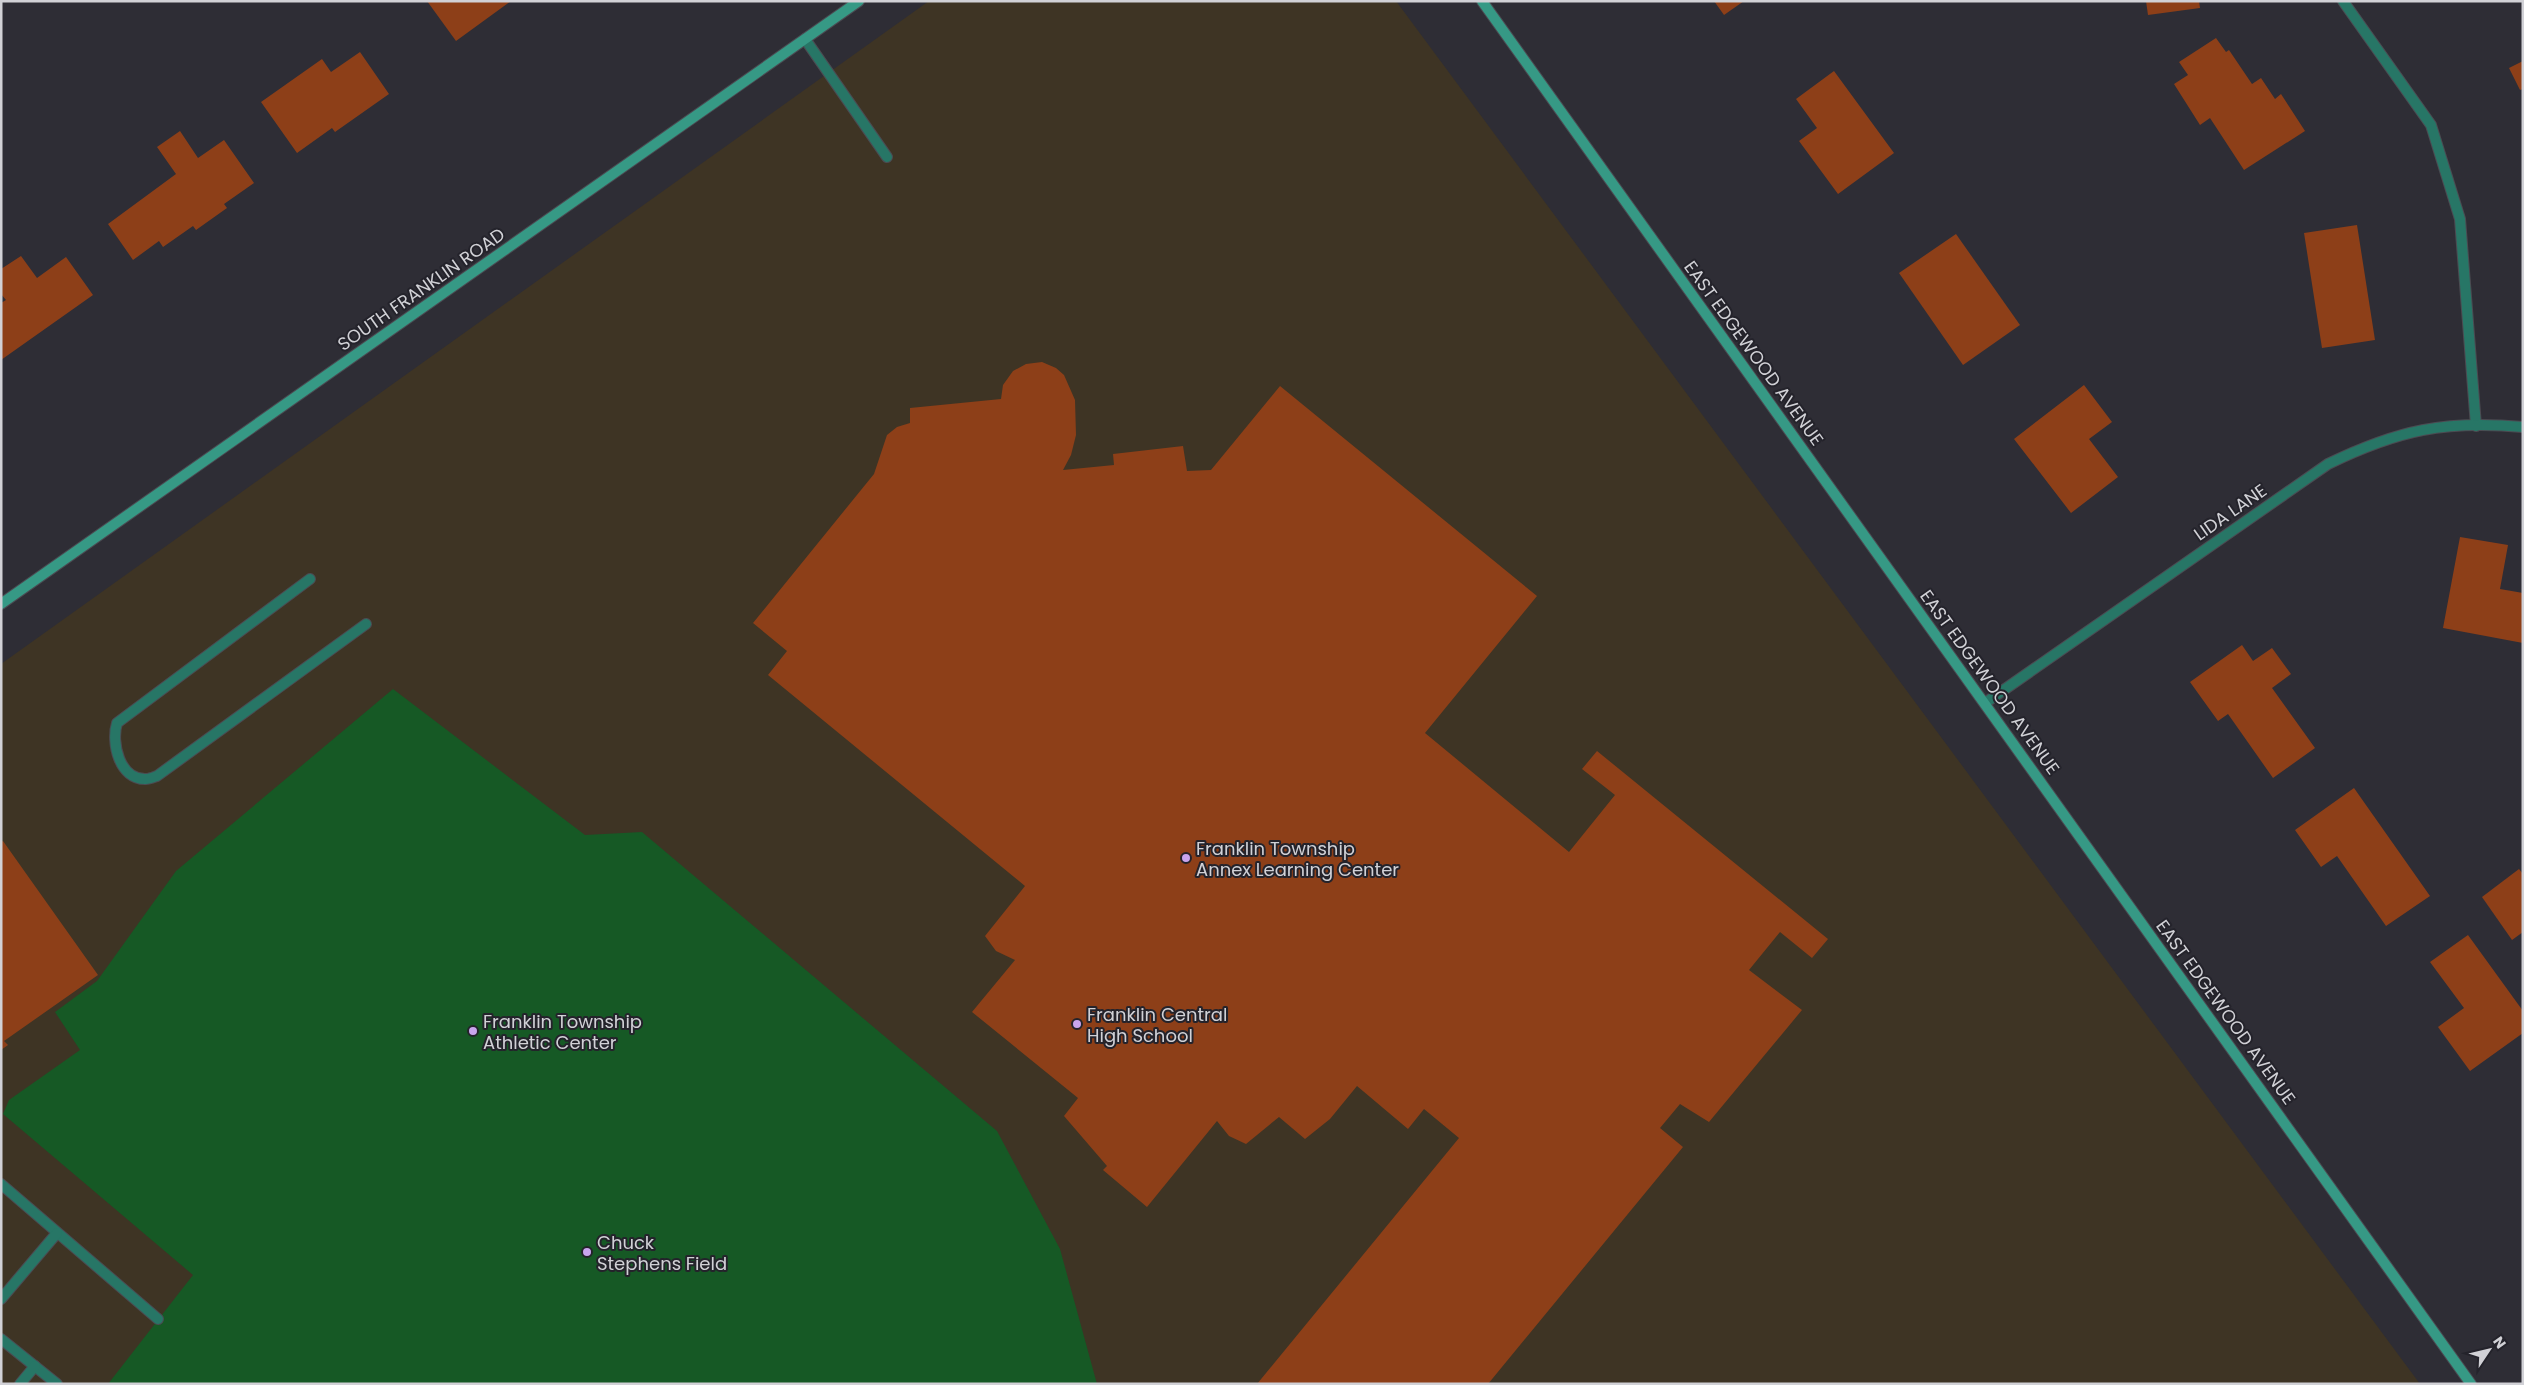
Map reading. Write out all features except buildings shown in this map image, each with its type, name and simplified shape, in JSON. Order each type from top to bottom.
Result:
[{"type":"main road","name":"SOUTH FRANKLIN ROAD","points":[[1,604],[860,1]]},
{"type":"main road","name":"EAST EDGEWOOD AVENUE","points":[[1482,1],[2471,1384]]},
{"type":"street","points":[[2344,1],[2431,125],[2460,220],[2476,426]]},
{"type":"street","points":[[805,39],[887,157]]},
{"type":"street","name":"LIDA LANE","points":[[1985,703],[2328,464],[2363,447],[2400,434],[2458,425],[2523,427]]},
{"type":"street","points":[[310,579],[117,723],[114,732],[119,761],[133,775],[146,780],[157,776],[366,624]]},
{"type":"street","points":[[1,1184],[158,1319]]},
{"type":"street","points":[[1,1299],[58,1232]]},
{"type":"street","points":[[1,1339],[57,1384]]},
{"type":"street","points":[[20,1384],[36,1366]]},
{"type":"shaded area","name":"Franklin Central High School","points":[[929,1],[1396,1],[2420,1384],[1,1384],[1,664]]},
{"type":"green space","name":"Franklin Township Athletic Center","points":[[393,689],[585,835],[642,832],[997,1131],[1060,1249],[1097,1384],[108,1384],[193,1275],[3,1114],[9,1100],[80,1050],[55,1012],[97,981],[176,871]]},
{"type":"place","name":"Franklin Township Annex Learning Center","points":[[1186,858]]},
{"type":"place","name":"Franklin Central High School","points":[[1077,1024]]},
{"type":"place","name":"Franklin Township Athletic Center","points":[[473,1031]]},
{"type":"place","name":"Chuck Stephens Field","points":[[587,1252]]}]
